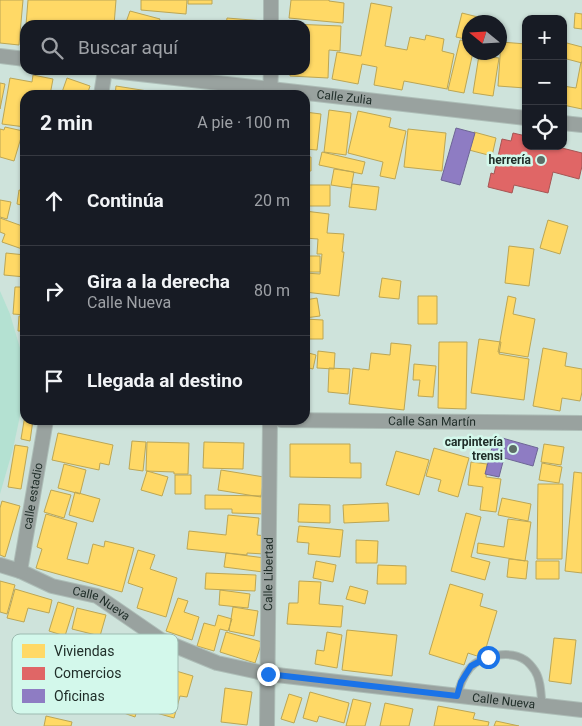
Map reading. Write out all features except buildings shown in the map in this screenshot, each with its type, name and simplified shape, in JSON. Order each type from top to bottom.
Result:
[{"type":"street","points":[[271,0],[271,20]]},
{"type":"street","points":[[0,56],[20,58]]},
{"type":"street","points":[[102,90],[104,75]]},
{"type":"street","name":"Calle Zulia","points":[[142,75],[255,90]]},
{"type":"street","points":[[270,90],[271,75]]},
{"type":"street","name":"Calle Zulia","points":[[310,96],[522,118]]},
{"type":"street","points":[[567,123],[582,125]]},
{"type":"street","name":"Calle San Martín","points":[[310,420],[582,423]]},
{"type":"street","name":"calle estadio","points":[[20,571],[45,425]]},
{"type":"street","name":"Calle Libertad","points":[[267,726],[270,425]]},
{"type":"street","name":"Calle Nueva","points":[[0,565],[20,571],[52,586],[97,596],[152,634]]},
{"type":"street","name":"Calle Nueva","points":[[178,647],[217,662],[268,674],[582,710]]},
{"type":"lane","points":[[457,696],[461,682],[471,666],[488,657],[509,655],[524,660],[536,673],[542,705]]},
{"type":"green space","points":[[0,291],[10,314],[20,348],[20,416],[0,494]]},
{"type":"place","name":"herrería","points":[[541,160]]},
{"type":"place","name":"carpintería trensi","points":[[513,449]]},
{"type":"route","points":[[268,674],[457,696],[461,682],[471,666],[488,657]]}]
